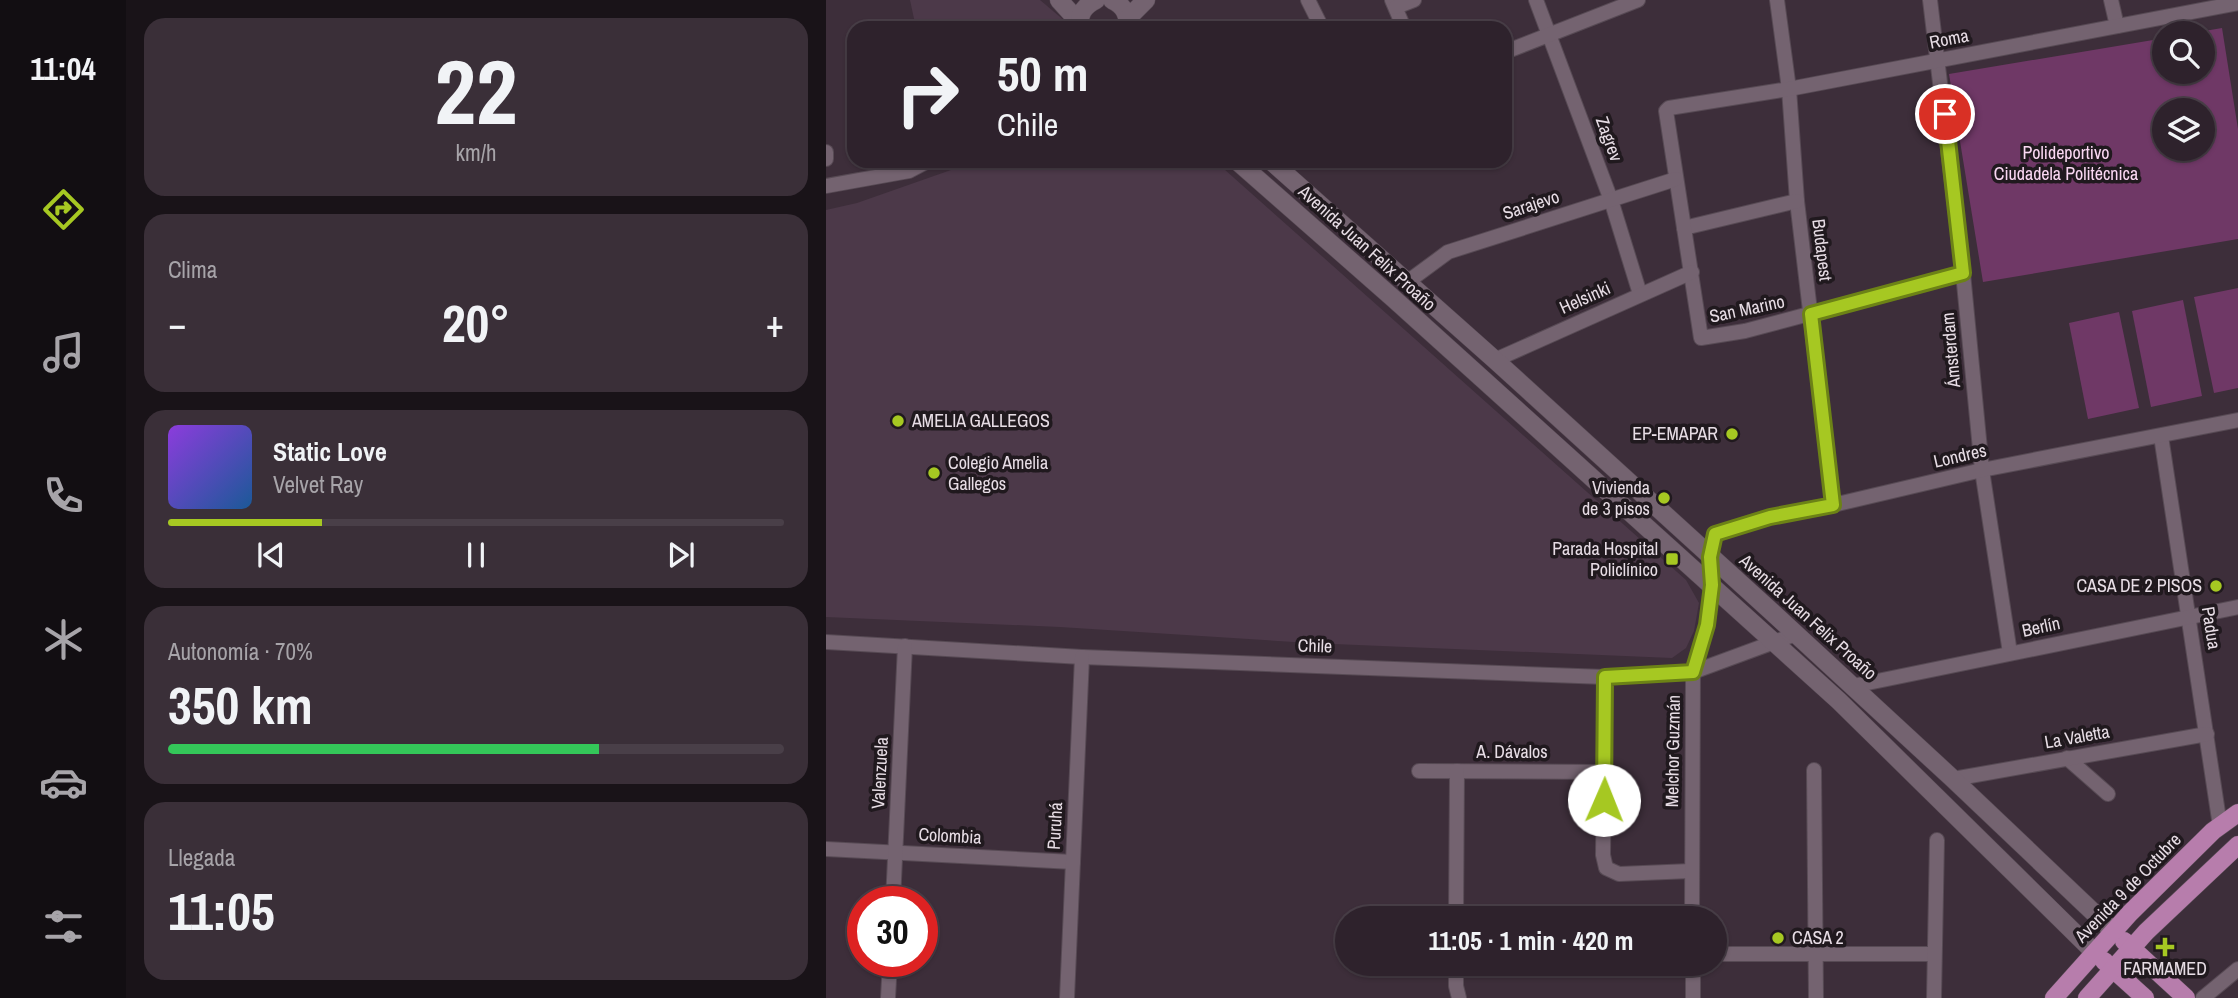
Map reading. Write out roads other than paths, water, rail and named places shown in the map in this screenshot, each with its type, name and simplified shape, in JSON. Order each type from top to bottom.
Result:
[{"type":"main road","name":"Avenida 9 de Octubre","points":[[2054,998],[2113,931],[2220,826],[2238,813]]},
{"type":"main road","points":[[2087,998],[2155,923],[2238,845]]},
{"type":"main road","name":"Avenida Juan Felix Proaño","points":[[2113,931],[2186,998]]},
{"type":"main road","name":"Avenida Juan Felix Proaño","points":[[2094,952],[2145,998]]},
{"type":"street","points":[[1059,0],[1076,21]]},
{"type":"street","points":[[1080,21],[1081,13],[1087,5],[1096,0]]},
{"type":"street","points":[[1122,10],[1146,0]]},
{"type":"street","points":[[1308,0],[1318,21]]},
{"type":"street","points":[[1401,21],[1394,3],[1414,0]]},
{"type":"street","name":"Zagrev","points":[[1536,0],[1611,200],[1640,294]]},
{"type":"street","points":[[1512,49],[1639,0]]},
{"type":"street","name":"Budapest","points":[[1777,0],[1789,89],[1797,201],[1833,505]]},
{"type":"street","name":"Ámsterdam","points":[[1930,0],[1963,273],[1982,470],[2010,653]]},
{"type":"street","points":[[2111,0],[2117,26]]},
{"type":"street","name":"Roma","points":[[1676,179],[1667,109],[1789,89],[2238,4]]},
{"type":"street","points":[[826,152],[826,159]]},
{"type":"street","points":[[826,186],[915,168]]},
{"type":"street","name":"Avenida Juan Felix Proaño","points":[[1245,168],[1839,701],[2094,952]]},
{"type":"street","name":"Avenida Juan Felix Proaño","points":[[1279,168],[1796,634],[2113,931]]},
{"type":"street","points":[[1676,179],[1692,272]]},
{"type":"street","name":"Sarajevo","points":[[1406,283],[1448,252],[1676,179]]},
{"type":"street","points":[[1684,229],[1797,201]]},
{"type":"street","name":"San Marino","points":[[1692,272],[1701,338],[1745,331],[1963,273]]},
{"type":"street","name":"Helsinki","points":[[1494,360],[1692,272]]},
{"type":"street","name":"Londres","points":[[1710,557],[1715,534],[1770,517],[1982,470],[2238,420]]},
{"type":"street","name":"Padua","points":[[2161,436],[2220,826]]},
{"type":"street","name":"Melchor Guzmán","points":[[1692,906],[1693,672],[1707,625],[1712,585],[1710,557]]},
{"type":"street","name":"Berlín","points":[[1853,687],[2238,607]]},
{"type":"street","name":"Chile","points":[[826,642],[1082,657],[1605,677],[1693,672],[1796,634]]},
{"type":"street","name":"Valenzuela","points":[[894,886],[905,646]]},
{"type":"street","name":"Puruhá","points":[[1067,998],[1082,657]]},
{"type":"street","points":[[1605,677],[1603,855],[1606,868],[1619,874],[1691,871]]},
{"type":"street","name":"La Valetta","points":[[1953,779],[2207,734]]},
{"type":"street","points":[[2067,758],[2108,793]]},
{"type":"street","points":[[1814,770],[1816,998]]},
{"type":"street","name":"A. Dávalos","points":[[1419,771],[1605,772]]},
{"type":"street","points":[[1456,906],[1457,771]]},
{"type":"street","points":[[1934,998],[1937,840]]},
{"type":"street","name":"Colombia","points":[[826,849],[1073,862]]},
{"type":"street","points":[[1727,954],[1934,954]]},
{"type":"street","points":[[2203,998],[2238,969]]},
{"type":"street","points":[[1456,976],[1459,998]]},
{"type":"street","points":[[1693,976],[1693,998]]},
{"type":"street","points":[[888,998],[889,977]]},
{"type":"place","name":"AMELIA GALLEGOS","points":[[898,421]]},
{"type":"place","name":"EP-EMAPAR","points":[[1732,434]]},
{"type":"place","name":"Colegio Amelia Gallegos","points":[[934,473]]},
{"type":"place","name":"Vivienda de 3 pisos","points":[[1664,498]]},
{"type":"place","name":"Parada Hospital Policlínico","points":[[1672,559]]},
{"type":"place","name":"CASA DE 2 PISOS","points":[[2216,586]]},
{"type":"place","name":"CASA 2","points":[[1778,938]]},
{"type":"place","name":"FARMAMED","points":[[2165,947]]},
{"type":"park label","name":"Polideportivo Ciudadela Politécnica","points":[[2066,163]]}]
